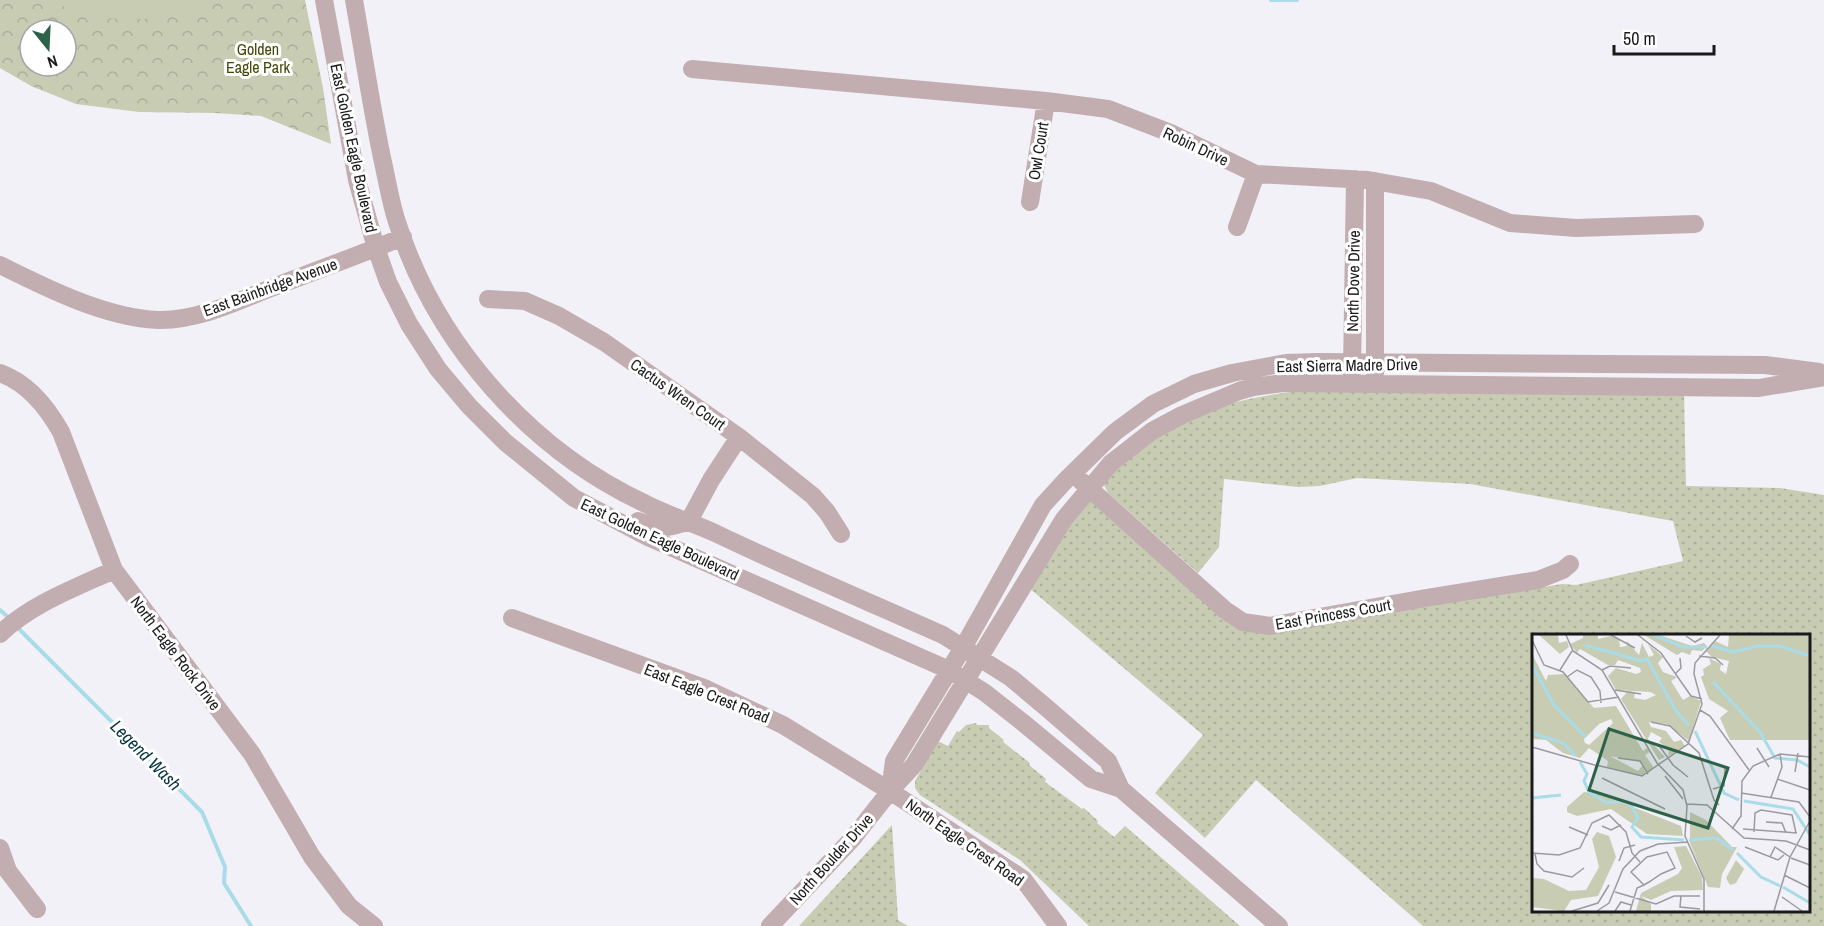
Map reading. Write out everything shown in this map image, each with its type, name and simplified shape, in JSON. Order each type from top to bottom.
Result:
[{"type":"street","name":"East Golden Eagle Boulevard","points":[[324,0],[357,180],[388,282],[409,324],[438,369],[469,406],[504,442],[574,498],[648,537],[949,670],[984,692],[1091,779],[1121,789],[1278,926]]},
{"type":"street","name":"East Golden Eagle Boulevard","points":[[354,0],[380,145],[397,221],[417,274],[443,324],[489,385],[525,422],[564,454],[645,504],[689,521],[964,646],[1011,678],[1108,762],[1121,789]]},
{"type":"street","name":"Robin Drive","points":[[692,69],[1046,101],[1108,109],[1173,134],[1256,174],[1355,179],[1431,191],[1510,223],[1576,228],[1695,224]]},
{"type":"street","name":"Owl Court","points":[[1030,202],[1046,101]]},
{"type":"street","points":[[1237,227],[1256,174]]},
{"type":"street","name":"North Dove Drive","points":[[1353,384],[1355,179]]},
{"type":"street","name":"North Dove Drive","points":[[1375,181],[1376,384]]},
{"type":"street","name":"East Bainbridge Avenue","points":[[0,265],[96,307],[159,320],[207,312],[403,237]]},
{"type":"street","name":"Cactus Wren Court","points":[[488,299],[525,301],[559,316],[604,342],[739,437],[813,496],[841,534]]},
{"type":"street","name":"East Sierra Madre Drive","points":[[964,646],[1042,505],[1115,432],[1153,404],[1194,384],[1232,373],[1286,363],[1765,365],[1824,372]]},
{"type":"street","name":"North Eagle Rock Drive","points":[[0,373],[9,376],[31,392],[50,413],[61,432],[114,570],[252,754],[312,857],[349,906],[374,926]]},
{"type":"street","name":"East Sierra Madre Drive","points":[[980,658],[1064,519],[1111,463],[1152,431],[1218,399],[1253,387],[1283,383],[1759,388],[1824,377]]},
{"type":"street","points":[[574,498],[659,528],[671,528],[689,521],[711,480],[739,437]]},
{"type":"street","name":"East Princess Court","points":[[1072,474],[1090,487],[1225,610],[1244,622],[1270,626],[1538,580],[1563,570],[1570,564]]},
{"type":"street","points":[[0,634],[28,611],[114,570]]},
{"type":"street","name":"East Eagle Crest Road","points":[[512,618],[714,693],[783,725],[890,791]]},
{"type":"street","points":[[890,791],[894,761],[964,646]]},
{"type":"street","name":"North Boulder Drive","points":[[770,926],[853,838],[914,765],[980,658]]},
{"type":"street","name":"North Eagle Crest Road","points":[[890,791],[1023,879],[1058,926]]},
{"type":"street","points":[[0,848],[8,871],[37,909]]},
{"type":"green space","name":"Golden Eagle Park","points":[[0,0],[305,0],[323,88],[331,144],[261,116],[139,112],[76,104],[31,86],[0,68]]},
{"type":"green space","points":[[50,0],[194,0],[197,11],[159,19],[104,18],[55,4]]},
{"type":"green space","points":[[1310,390],[1684,393],[1686,486],[1780,488],[1824,495],[1824,926],[1423,926],[1256,780],[1205,838],[1155,793],[1203,735],[1028,587],[1075,514],[1089,501],[1096,503],[1231,622],[1277,631],[1562,584],[1576,585],[1683,561],[1673,521],[1470,484],[1357,478],[1320,486],[1298,487],[1224,479],[1219,547],[1198,573],[1108,493],[1104,485],[1106,476],[1164,432],[1190,418],[1206,411],[1257,397]]},
{"type":"green space","points":[[976,723],[977,725],[989,725],[989,728],[1004,740],[1003,742],[1046,779],[1045,782],[1082,809],[1084,808],[1114,837],[1125,826],[1240,926],[1089,926],[1020,860],[920,795],[915,788],[915,781],[938,741],[948,746],[957,731],[959,732],[966,725]]},
{"type":"green space","points":[[892,825],[898,920],[908,926],[799,926]]},
{"type":"waterway","points":[[1271,0],[1297,0]]},
{"type":"waterway","name":"Legend Wash","points":[[0,610],[9,618]]},
{"type":"waterway","name":"Legend Wash","points":[[16,626],[202,812],[225,867],[224,883],[251,926]]}]
